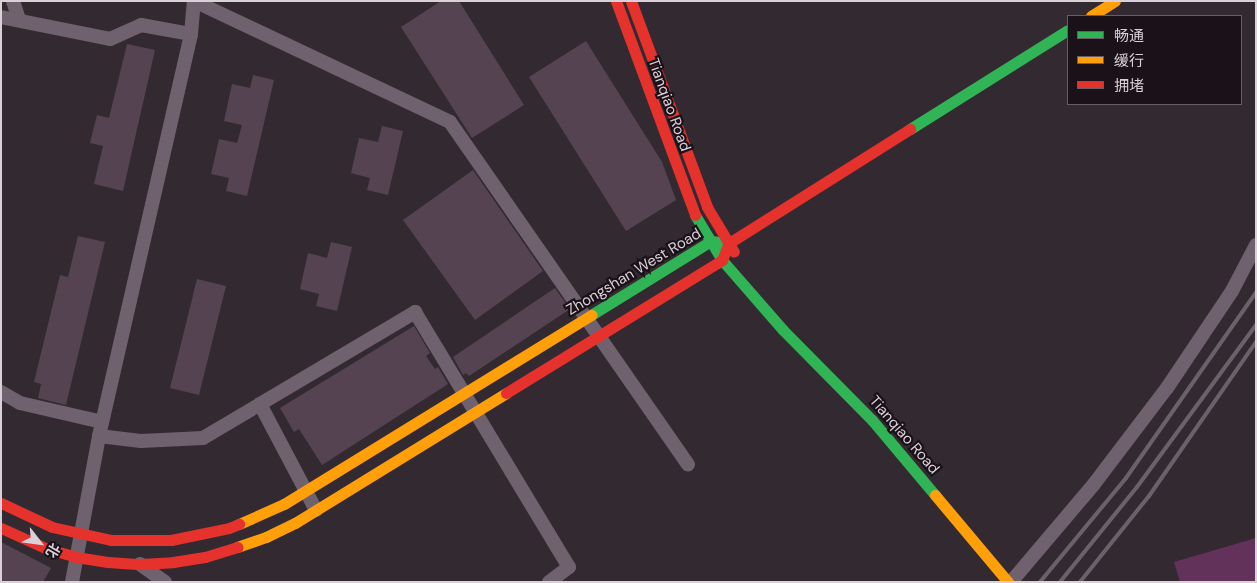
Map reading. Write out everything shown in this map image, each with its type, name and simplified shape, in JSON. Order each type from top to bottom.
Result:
[{"type":"main road","name":"Tianqiao Road","points":[[616,1],[694,214],[722,260],[769,314],[867,414],[1010,582]]},
{"type":"main road","name":"Tianqiao Road","points":[[631,1],[707,207],[769,314]]},
{"type":"main road","points":[[1093,15],[1115,1]]},
{"type":"main road","points":[[1,528],[45,548],[76,557],[140,564],[197,559],[236,549],[266,538],[316,510],[722,260],[729,243],[1067,31]]},
{"type":"main road","name":"Zhongshan West Road","points":[[1,503],[52,527],[81,535],[141,542],[200,536],[229,528],[257,517],[306,490],[711,241],[729,243]]},
{"type":"street","points":[[13,1],[19,20]]},
{"type":"street","points":[[72,582],[102,422],[191,34],[194,1],[450,122],[688,464]]},
{"type":"street","points":[[1,17],[110,39],[142,25],[191,34]]},
{"type":"street","points":[[1010,582],[1094,484],[1166,388],[1232,291],[1256,245]]},
{"type":"street","points":[[99,436],[141,441],[203,438],[415,312],[569,567],[549,582]]},
{"type":"street","points":[[1,392],[20,403],[102,422]]},
{"type":"street","points":[[260,404],[316,510]]},
{"type":"street","points":[[140,564],[165,582]]},
{"type":"shaded area","points":[[1256,538],[1256,582],[1180,582],[1174,562]]},
{"type":"building","points":[[441,1],[459,1],[524,105],[472,138],[401,27]]},
{"type":"building","points":[[586,41],[662,162],[676,200],[626,231],[529,77]]},
{"type":"building","points":[[127,44],[155,50],[123,191],[94,184],[103,146],[90,143],[97,115],[109,118]]},
{"type":"building","points":[[253,75],[274,80],[247,196],[226,191],[229,178],[211,174],[219,139],[237,143],[242,125],[224,121],[232,84],[250,88]]},
{"type":"building","points":[[382,126],[403,131],[388,195],[367,190],[370,178],[351,173],[359,138],[378,142]]},
{"type":"building","points":[[473,170],[543,271],[475,320],[403,220]]},
{"type":"building","points":[[78,236],[105,242],[66,405],[38,398],[41,384],[34,382],[60,275],[68,277]]},
{"type":"building","points":[[331,242],[352,247],[337,311],[316,306],[319,294],[300,289],[308,253],[327,258]]},
{"type":"building","points":[[197,279],[226,286],[199,395],[170,388]]},
{"type":"building","points":[[555,288],[570,309],[469,376],[466,373],[463,375],[453,357]]},
{"type":"building","points":[[414,326],[430,353],[426,356],[435,369],[438,367],[448,384],[322,465],[299,429],[294,432],[280,408]]},
{"type":"building","points":[[1,542],[51,568],[43,582],[1,582]]},
{"type":"railway","points":[[1040,582],[1126,478],[1256,292]]},
{"type":"railway","points":[[1060,582],[1137,487],[1256,325]]},
{"type":"railway","points":[[1080,582],[1149,496],[1256,342]]},
{"type":"traffic: fast","points":[[910,129],[1067,31]]},
{"type":"traffic: fast","points":[[695,215],[722,260],[783,330],[872,420],[935,495]]},
{"type":"traffic: fast","points":[[591,315],[711,241],[729,243]]},
{"type":"traffic: slow","points":[[1093,15],[1115,1]]},
{"type":"traffic: slow","points":[[239,524],[284,504],[591,315]]},
{"type":"traffic: slow","points":[[237,547],[266,537],[295,523],[506,393]]},
{"type":"traffic: slow","points":[[935,495],[1008,582]]},
{"type":"traffic: jam","points":[[616,1],[695,215]]},
{"type":"traffic: jam","points":[[631,1],[707,207],[734,252]]},
{"type":"traffic: jam","points":[[729,243],[910,129]]},
{"type":"traffic: jam","points":[[506,393],[722,260],[729,243]]},
{"type":"traffic: jam","points":[[1,503],[52,527],[111,540],[171,540],[229,528],[239,524]]},
{"type":"traffic: jam","points":[[1,528],[45,548],[76,557],[108,562],[140,564],[173,562],[205,557],[237,547]]}]
